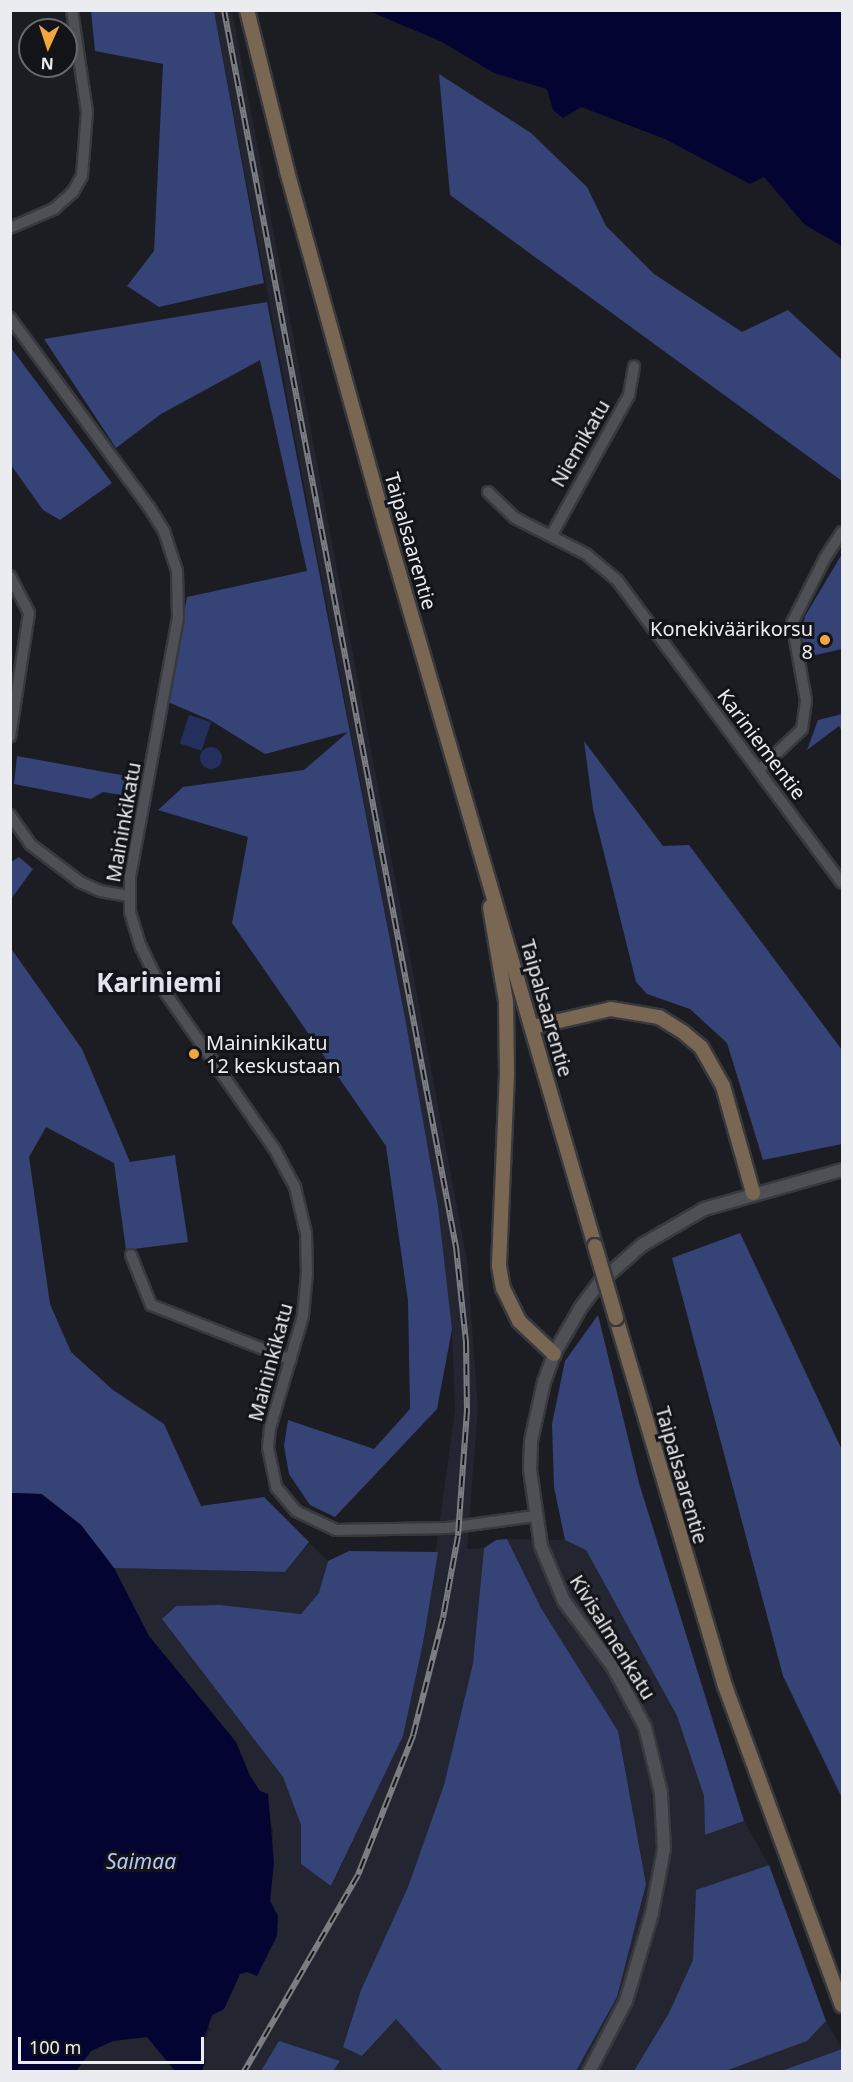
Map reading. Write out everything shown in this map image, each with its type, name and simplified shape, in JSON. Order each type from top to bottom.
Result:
[{"type":"main road","name":"Taipalsaarentie","points":[[247,10],[317,280],[595,1246],[725,1686],[843,2005]]},
{"type":"main road","points":[[467,800],[502,965],[506,1002],[501,1277],[519,1322],[554,1354]]},
{"type":"main road","points":[[533,1027],[611,1009],[659,1017],[683,1032],[700,1047],[723,1086],[753,1193]]},
{"type":"street","points":[[10,228],[54,209],[73,192],[82,176],[87,112],[72,10]]},
{"type":"street","name":"Maininkikatu","points":[[10,318],[149,507],[164,531],[177,571],[178,618],[129,896],[134,929],[153,974],[274,1148],[295,1186],[306,1233],[307,1273],[303,1316],[270,1428],[268,1448],[276,1486],[310,1520],[336,1530],[394,1532],[535,1516]]},
{"type":"street","name":"Niemikatu","points":[[551,536],[629,395],[634,366]]},
{"type":"street","name":"Kariniementie","points":[[488,492],[515,518],[586,554],[617,580],[843,883]]},
{"type":"street","points":[[759,770],[802,729],[806,700],[792,623],[825,558],[843,532]]},
{"type":"street","points":[[10,576],[29,613],[15,689],[10,736]]},
{"type":"street","points":[[10,815],[30,844],[80,882],[100,891],[129,896]]},
{"type":"street","name":"Kivisalmenkatu","points":[[588,2072],[626,2001],[652,1913],[664,1849],[661,1793],[645,1727],[613,1667],[564,1601],[551,1575],[535,1516],[531,1441],[554,1354],[599,1283],[635,1250],[682,1219],[753,1193],[843,1170]]},
{"type":"street","points":[[131,1255],[151,1305],[291,1360]]},
{"type":"shaded area","points":[[91,11],[214,11],[264,283],[159,307],[127,286],[154,251],[163,64],[95,51]]},
{"type":"shaded area","points":[[214,11],[232,11],[467,1260],[478,1408],[467,1549],[484,1548],[473,1663],[444,1785],[408,1887],[361,1990],[343,2046],[363,2056],[396,2018],[443,2071],[202,2071],[205,2063],[201,2047],[210,2030],[208,2024],[213,2015],[224,2009],[240,1974],[247,1972],[257,1976],[278,1916],[270,1902],[273,1830],[236,1742],[149,1636],[114,1568],[285,1572],[309,1543],[328,1561],[319,1594],[301,1614],[220,1605],[176,1606],[162,1619],[283,1777],[301,1825],[301,1864],[332,1886],[403,1736],[423,1643],[455,1410],[452,1329],[438,1206],[406,1023]]},
{"type":"shaded area","points":[[439,74],[531,133],[587,187],[606,226],[654,274],[742,332],[788,310],[842,360],[842,481],[450,195]]},
{"type":"shaded area","points":[[267,302],[406,1023],[438,1206],[452,1329],[437,1409],[335,1517],[310,1505],[289,1474],[284,1446],[288,1420],[374,1449],[410,1409],[408,1301],[386,1146],[232,923],[248,837],[158,810],[183,787],[304,770],[348,732],[265,754],[210,720],[168,702],[187,597],[307,571],[260,360],[161,414],[116,448],[44,339]]},
{"type":"shaded area","points":[[11,348],[112,483],[60,520],[43,510],[11,465]]},
{"type":"shaded area","points":[[842,554],[842,649],[807,657],[800,635],[805,616]]},
{"type":"shaded area","points":[[842,714],[842,731],[839,726],[807,750],[818,720]]},
{"type":"shaded area","points":[[189,715],[211,722],[202,751],[180,744]]},
{"type":"shaded area","points":[[584,741],[663,846],[689,845],[842,1050],[842,1144],[763,1160],[727,1043],[690,1009],[647,994],[636,982],[593,809]]},
{"type":"shaded area","points":[[211,747],[219,750],[222,758],[219,766],[211,769],[203,766],[200,758],[203,750]]},
{"type":"shaded area","points":[[17,756],[132,777],[128,796],[103,792],[91,799],[14,784]]},
{"type":"shaded area","points":[[19,857],[33,869],[11,899],[11,862]]},
{"type":"shaded area","points":[[10,947],[82,1049],[130,1162],[175,1155],[188,1242],[126,1250],[114,1163],[46,1127],[29,1157],[50,1304],[71,1352],[113,1390],[164,1424],[201,1506],[264,1497],[309,1542],[285,1572],[114,1568],[81,1525],[42,1494],[11,1493]]},
{"type":"shaded area","points":[[740,1233],[842,1450],[842,1798],[783,1676],[672,1258]]},
{"type":"shaded area","points":[[598,1315],[639,1483],[744,1821],[705,1835],[704,1796],[677,1716],[586,1550],[565,1540],[554,1487],[552,1424],[565,1361]]},
{"type":"shaded area","points":[[507,1539],[565,1540],[586,1550],[677,1716],[704,1796],[705,1835],[744,1821],[769,1865],[826,2021],[842,2049],[781,2071],[576,2071],[617,1997],[646,1884],[618,1731],[541,1608]]},
{"type":"shaded area","points":[[507,1539],[541,1608],[618,1731],[646,1884],[617,1997],[576,2071],[443,2071],[396,2019],[362,2056],[343,2047],[361,1990],[408,1887],[444,1785],[473,1663],[484,1548],[496,1540]]},
{"type":"shaded area","points":[[349,1551],[438,1552],[423,1643],[403,1736],[331,1886],[301,1864],[301,1825],[283,1777],[162,1619],[176,1606],[220,1605],[301,1614],[319,1593],[328,1561]]},
{"type":"shaded area","points":[[769,1865],[826,2021],[807,2041],[725,2071],[634,2071],[669,2013],[693,1960],[696,1890]]},
{"type":"shaded area","points":[[147,2037],[175,2071],[76,2072],[91,2051],[113,2041]]},
{"type":"shaded area","points":[[279,2041],[340,2061],[333,2071],[261,2071]]},
{"type":"shaded area","points":[[842,2049],[842,2071],[781,2071]]},
{"type":"water","points":[[369,11],[842,11],[842,246],[805,225],[764,177],[750,184],[665,139],[581,107],[563,118],[553,110],[547,89],[494,73],[442,42]]},
{"type":"water","name":"Saimaa","points":[[11,1493],[41,1494],[81,1525],[114,1568],[149,1636],[236,1742],[250,1776],[260,1791],[268,1794],[274,1863],[270,1901],[278,1916],[277,1936],[257,1976],[247,1972],[240,1974],[224,2009],[212,2015],[201,2047],[205,2063],[202,2071],[175,2071],[147,2037],[113,2041],[91,2051],[76,2071],[11,2071]]},
{"type":"railway","points":[[224,10],[456,1247],[466,1342],[467,1410],[458,1536],[443,1618],[413,1736],[358,1875],[244,2072]]},
{"type":"place","name":"Konekiväärikorsu 8","points":[[825,640]]},
{"type":"place","name":"Maininkikatu 12 keskustaan","points":[[194,1054]]},
{"type":"district","name":"Kariniemi","points":[[159,983]]}]
